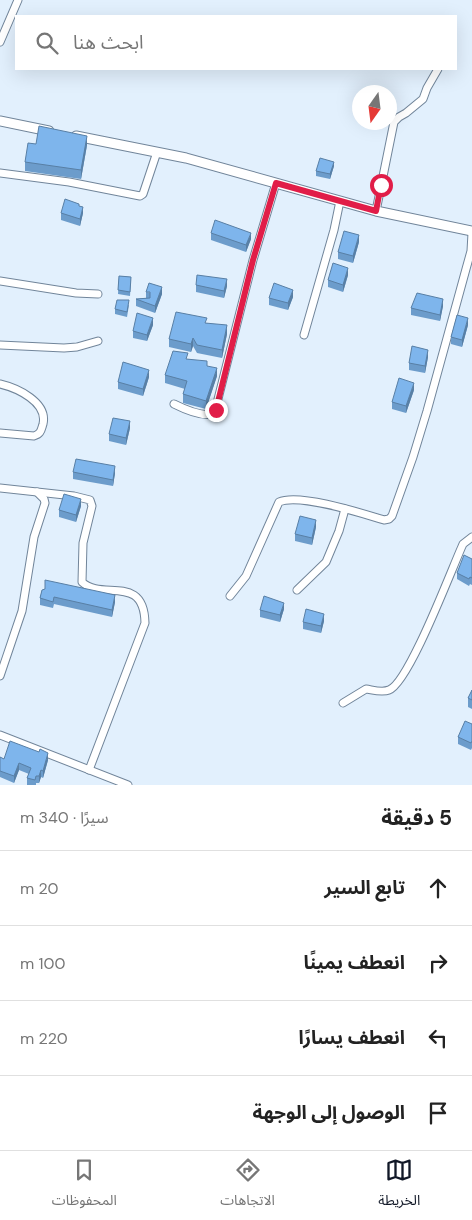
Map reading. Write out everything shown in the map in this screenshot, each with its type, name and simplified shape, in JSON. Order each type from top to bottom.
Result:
[{"type":"street","points":[[0,42],[18,0]]},
{"type":"street","points":[[376,211],[394,122],[399,116],[406,114],[423,99],[437,70]]},
{"type":"street","points":[[0,121],[186,158],[376,211],[472,232],[471,251],[427,411],[392,516],[384,520],[345,509],[285,499],[279,502],[246,576],[230,596]]},
{"type":"street","points":[[0,172],[69,182],[140,196],[143,194],[157,152]]},
{"type":"street","points":[[174,404],[207,415],[213,414],[216,410],[253,260],[276,183]]},
{"type":"street","points":[[304,335],[334,230],[340,201]]},
{"type":"street","points":[[0,281],[67,292],[98,294]]},
{"type":"street","points":[[0,345],[64,348],[98,341]]},
{"type":"street","points":[[0,384],[12,386],[24,393],[43,410],[45,418],[41,431],[34,436],[0,433]]},
{"type":"street","points":[[0,488],[80,497],[90,500],[92,506],[83,543],[82,582],[86,586],[94,588],[122,590],[137,598],[145,616],[145,623],[89,770]]},
{"type":"street","points":[[0,676],[22,611],[34,537],[45,502],[37,492]]},
{"type":"street","points":[[297,590],[326,562],[339,531],[345,509]]},
{"type":"street","points":[[343,703],[366,689],[382,691],[396,686],[433,616],[463,544],[472,537]]},
{"type":"street","points":[[0,735],[128,785]]},
{"type":"street","points":[[105,785],[107,777]]},
{"type":"building","points":[[39,126],[87,136],[81,170],[25,162],[28,143],[36,144]]},
{"type":"building","points":[[320,158],[334,162],[330,174],[316,171]]},
{"type":"building","points":[[65,199],[83,207],[80,219],[61,213]]},
{"type":"building","points":[[215,220],[251,233],[246,245],[211,233]]},
{"type":"building","points":[[344,231],[359,235],[353,256],[338,252]]},
{"type":"building","points":[[333,263],[348,268],[343,285],[328,280]]},
{"type":"building","points":[[197,275],[227,279],[224,291],[196,285]]},
{"type":"building","points":[[119,276],[131,277],[130,292],[118,290]]},
{"type":"building","points":[[149,283],[162,287],[155,306],[136,299],[150,298],[150,292],[146,292]]},
{"type":"building","points":[[274,283],[293,290],[288,303],[269,298]]},
{"type":"building","points":[[417,293],[443,299],[440,315],[411,308]]},
{"type":"building","points":[[117,300],[129,300],[127,312],[115,309]]},
{"type":"building","points":[[176,312],[207,318],[205,323],[227,325],[222,350],[197,345],[193,338],[191,344],[169,339]]},
{"type":"building","points":[[137,313],[153,318],[147,335],[133,331]]},
{"type":"building","points":[[457,315],[468,318],[462,340],[451,337]]},
{"type":"building","points":[[412,346],[428,350],[425,366],[409,363]]},
{"type":"building","points":[[173,351],[188,353],[186,359],[207,361],[207,366],[217,368],[206,401],[183,394],[187,381],[165,375]]},
{"type":"building","points":[[123,362],[149,370],[143,389],[118,382]]},
{"type":"building","points":[[399,378],[414,383],[406,406],[392,402]]},
{"type":"building","points":[[113,418],[130,421],[126,438],[109,434]]},
{"type":"building","points":[[76,459],[115,466],[113,480],[73,472]]},
{"type":"building","points":[[64,494],[81,499],[76,515],[59,510]]},
{"type":"building","points":[[300,516],[316,520],[312,538],[295,534]]},
{"type":"building","points":[[464,555],[472,559],[472,578],[470,577],[469,579],[457,573]]},
{"type":"building","points":[[45,580],[115,595],[112,610],[54,597],[53,602],[40,598],[42,590],[45,589]]},
{"type":"building","points":[[264,596],[284,603],[280,615],[260,610]]},
{"type":"building","points":[[306,609],[324,614],[321,626],[303,622]]},
{"type":"building","points":[[472,690],[472,700],[468,698]]},
{"type":"building","points":[[465,721],[472,724],[471,743],[458,737]]},
{"type":"building","points":[[10,741],[39,752],[40,749],[48,753],[43,771],[41,770],[35,780],[27,778],[31,768],[19,763],[14,776],[0,771],[0,757],[4,759]]},
{"type":"route","points":[[216,410],[253,260],[276,183],[376,211],[381,185]]}]
